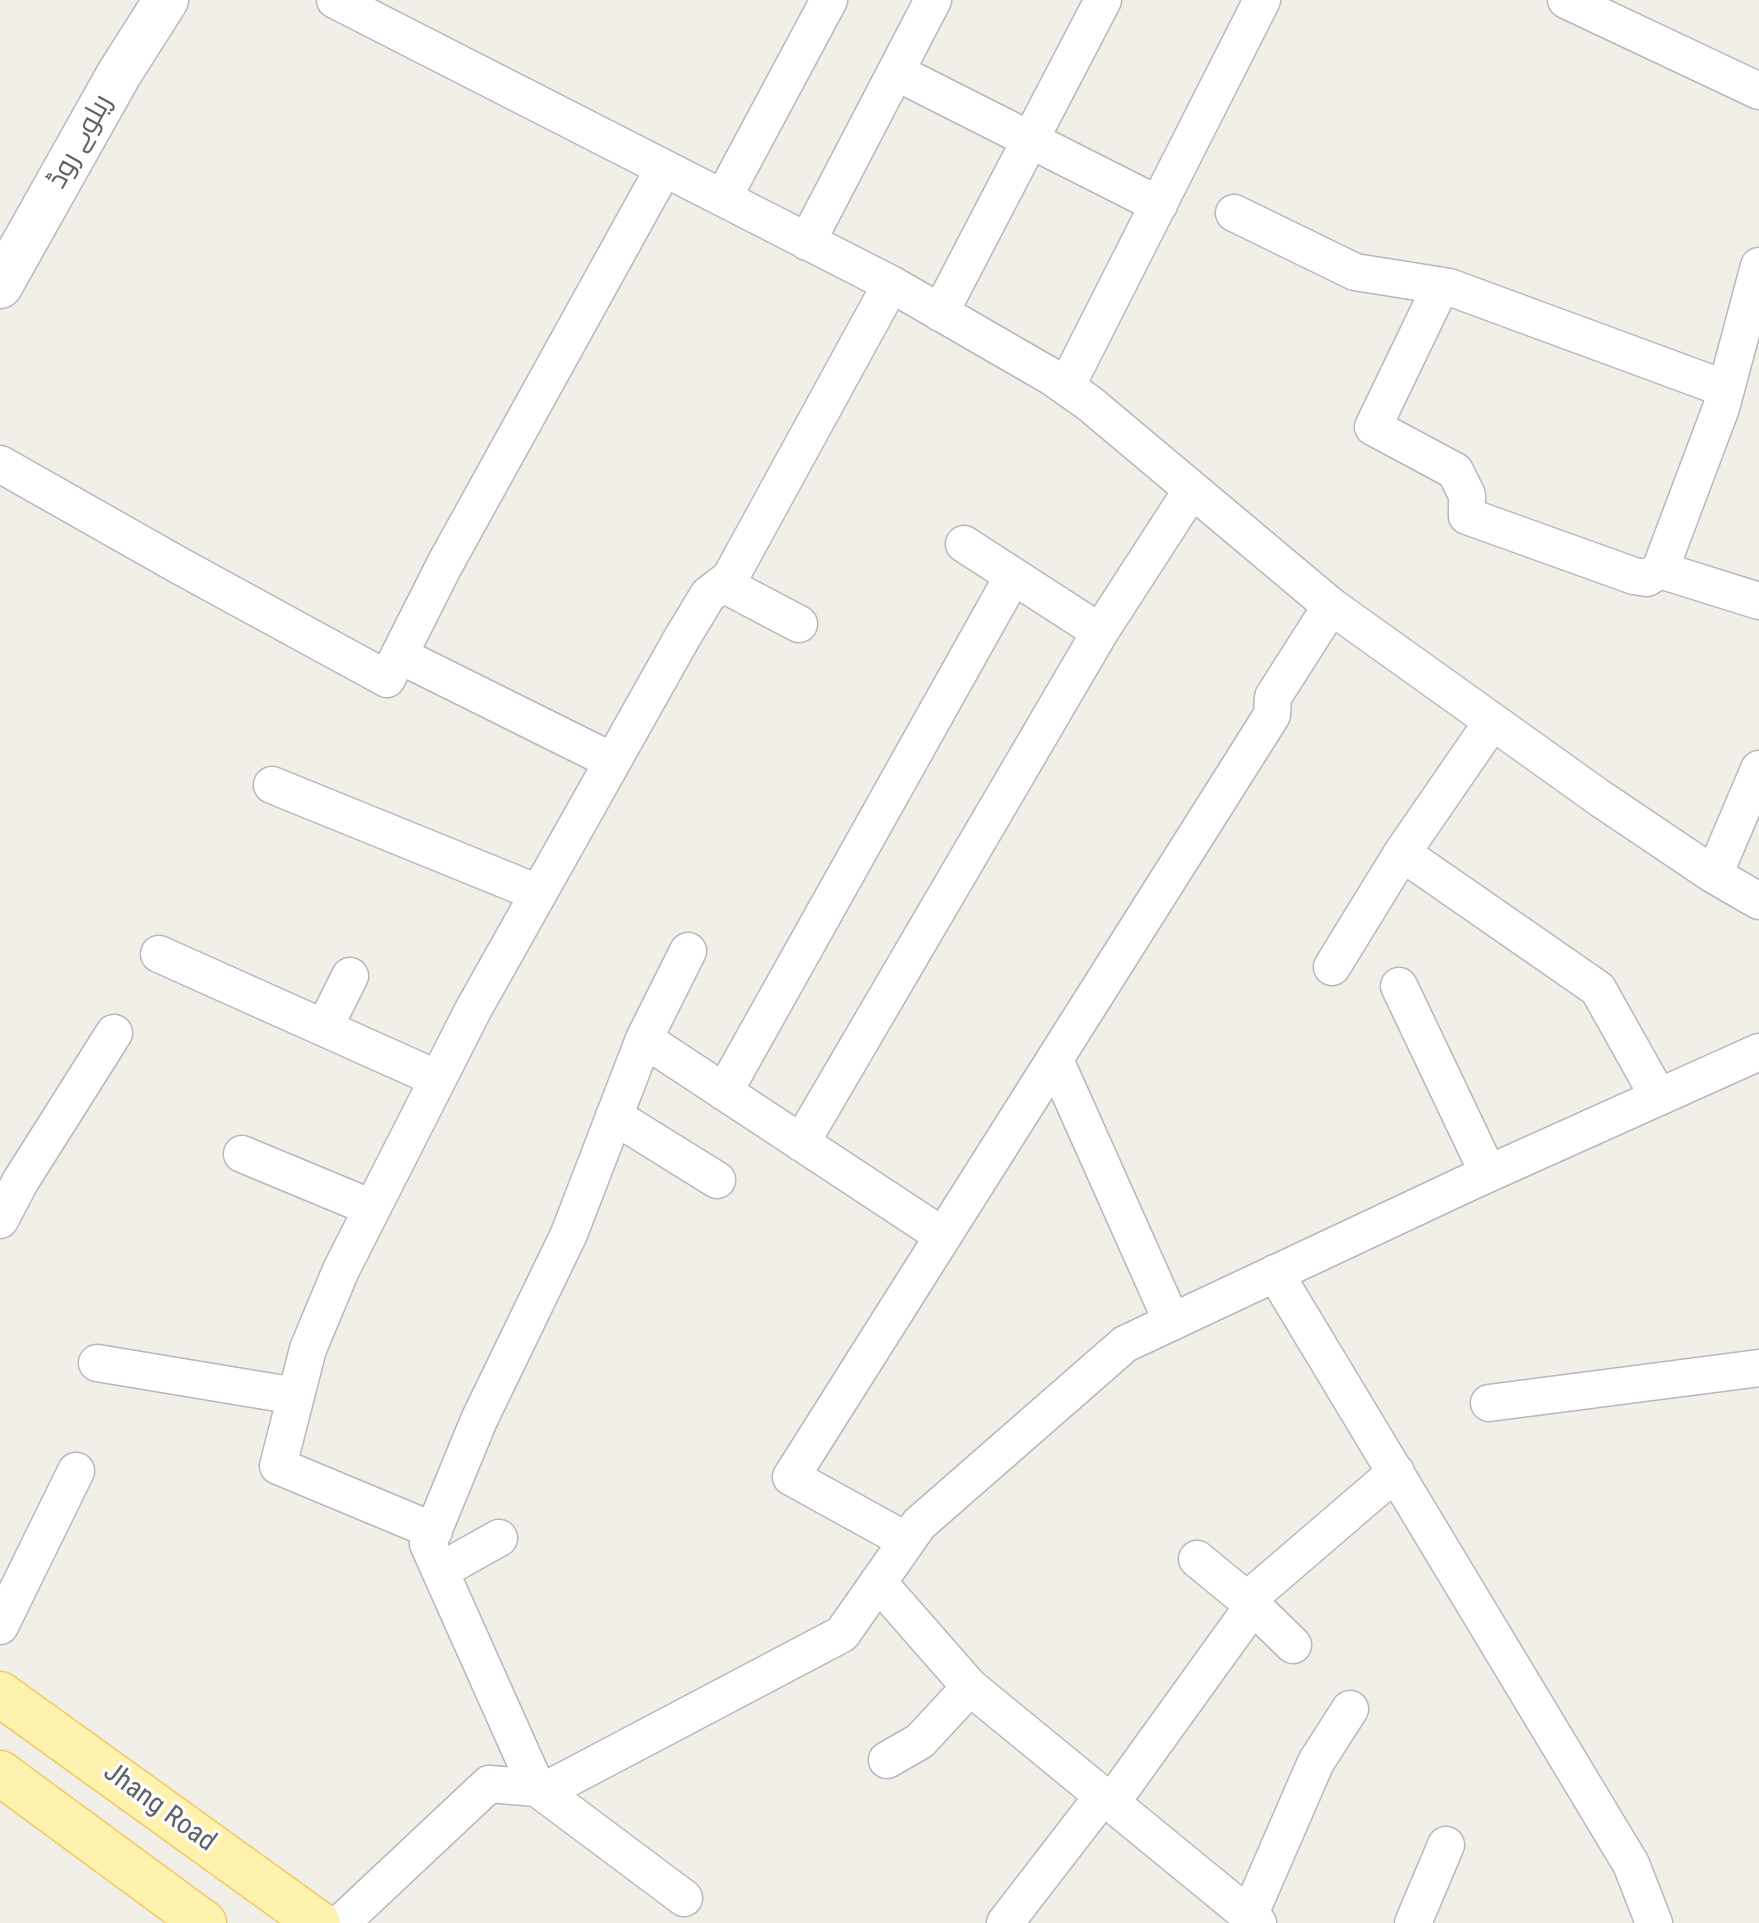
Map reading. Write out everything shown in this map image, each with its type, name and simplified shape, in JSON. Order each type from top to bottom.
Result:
[{"type":"main road","name":"ریلوے روڈ","points":[[0,286],[119,74],[166,0]]},
{"type":"main road","name":"Jhang Road","points":[[0,1694],[318,1923]]},
{"type":"main road","points":[[0,1773],[204,1923]]},
{"type":"street","points":[[335,0],[891,284],[1066,387],[1331,606],[1492,722],[1714,875],[1759,901]]},
{"type":"street","points":[[723,198],[829,0]]},
{"type":"street","points":[[807,242],[933,0]]},
{"type":"street","points":[[940,313],[1103,0]]},
{"type":"street","points":[[1566,0],[1759,91]]},
{"type":"street","points":[[1066,387],[1159,205],[1253,3]]},
{"type":"street","points":[[896,72],[1159,205]]},
{"type":"street","points":[[0,464],[387,679],[445,564],[664,168]]},
{"type":"street","points":[[1234,213],[1355,272],[1441,286],[1726,389]]},
{"type":"street","points":[[1441,286],[1373,427],[1455,471],[1467,495],[1467,516],[1647,578],[1660,570],[1726,389],[1759,266]]},
{"type":"street","points":[[434,1531],[278,1466],[308,1349],[341,1270],[372,1208],[538,893],[708,595],[730,578],[891,284]]},
{"type":"street","points":[[801,1143],[1100,632],[1191,491]]},
{"type":"street","points":[[964,544],[1100,632]]},
{"type":"street","points":[[1660,570],[1759,601]]},
{"type":"street","points":[[724,1092],[1013,576]]},
{"type":"street","points":[[723,584],[799,624]]},
{"type":"street","points":[[907,1541],[791,1477],[1272,715],[1273,697],[1331,606]]},
{"type":"street","points":[[399,655],[612,761]]},
{"type":"street","points":[[1332,967],[1402,853],[1492,722]]},
{"type":"street","points":[[1714,875],[1759,769]]},
{"type":"street","points":[[272,785],[538,893]]},
{"type":"street","points":[[1402,853],[1598,989],[1658,1096]]},
{"type":"street","points":[[684,1898],[537,1788],[428,1544],[479,1420],[569,1234],[644,1039],[688,951]]},
{"type":"street","points":[[159,954],[438,1079]]},
{"type":"street","points":[[324,1028],[350,976]]},
{"type":"street","points":[[1399,986],[1488,1173]]},
{"type":"street","points":[[0,1220],[20,1182],[114,1033]]},
{"type":"street","points":[[644,1039],[943,1236]]},
{"type":"street","points":[[341,1923],[489,1784],[548,1789],[842,1634],[919,1524],[1125,1344],[1488,1173],[1759,1052]]},
{"type":"street","points":[[1055,1060],[1172,1322]]},
{"type":"street","points":[[614,1116],[717,1180]]},
{"type":"street","points":[[242,1154],[372,1208]]},
{"type":"street","points":[[1275,1273],[1631,1864],[1654,1923]]},
{"type":"street","points":[[97,1363],[296,1396]]},
{"type":"street","points":[[1489,1403],[1759,1368]]},
{"type":"street","points":[[0,1626],[76,1471]]},
{"type":"street","points":[[1005,1923],[1107,1800],[1250,1603],[1396,1472]]},
{"type":"street","points":[[440,1571],[499,1538]]},
{"type":"street","points":[[1197,1559],[1250,1603],[1293,1645]]},
{"type":"street","points":[[878,1582],[970,1687],[1255,1921],[1316,1762],[1350,1709]]},
{"type":"street","points":[[887,1760],[920,1741],[970,1687]]},
{"type":"street","points":[[1413,1923],[1446,1845]]}]
